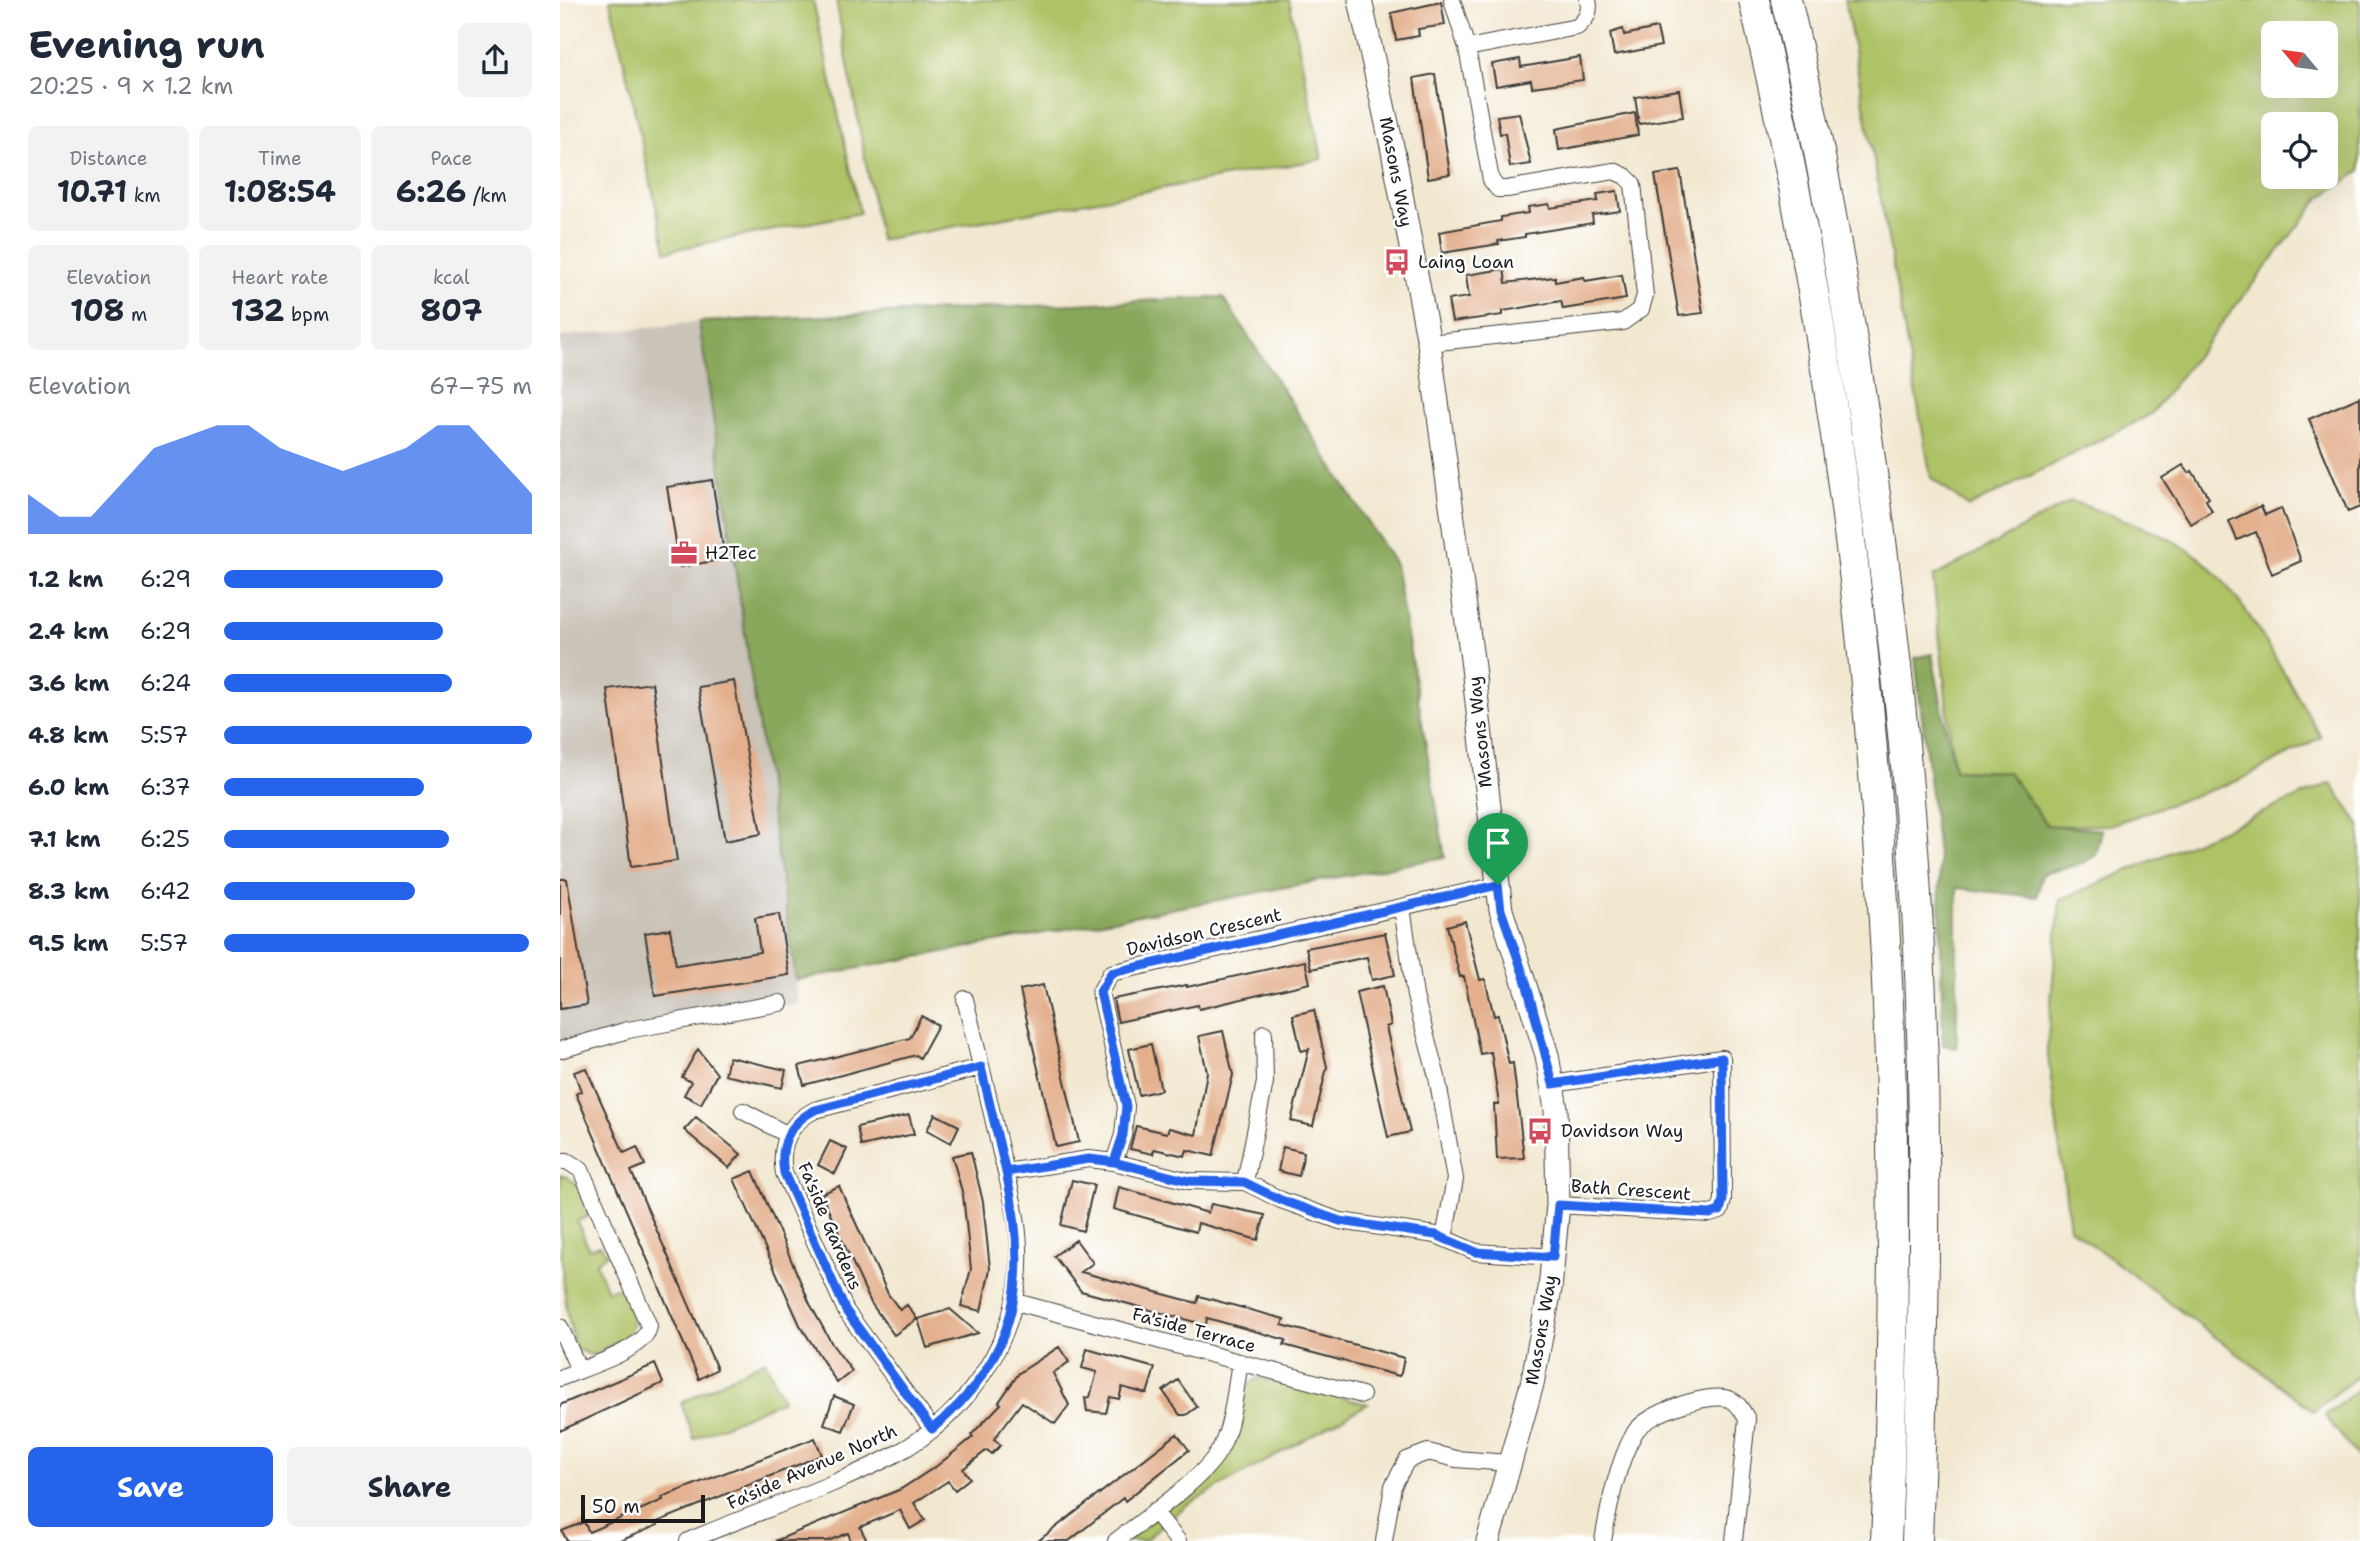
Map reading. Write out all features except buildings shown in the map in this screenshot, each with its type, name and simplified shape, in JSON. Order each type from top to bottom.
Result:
[{"type":"highway","points":[[1754,0],[1818,326],[1855,587],[1875,777],[1883,877],[1893,1104],[1892,1412],[1886,1541]]},
{"type":"highway","points":[[1786,0],[1831,214],[1856,368],[1879,525],[1910,811],[1919,960],[1925,1212],[1917,1541]]},
{"type":"street","name":"Masons Way","points":[[1360,0],[1395,163],[1429,344],[1472,659],[1501,910],[1526,982],[1553,1084],[1558,1205],[1553,1257],[1535,1373],[1488,1541]]},
{"type":"street","points":[[1429,344],[1623,322],[1641,309],[1645,295],[1633,184],[1625,176],[1614,171],[1507,189],[1497,189],[1491,180],[1467,48],[1452,0]]},
{"type":"street","points":[[1467,48],[1577,27],[1586,19],[1590,9],[1588,0]]},
{"type":"street","name":"Davidson Crescent","points":[[1114,1162],[1123,1135],[1126,1106],[1100,992],[1111,973],[1498,885]]},
{"type":"street","points":[[1402,907],[1415,996],[1437,1077],[1455,1179],[1444,1238]]},
{"type":"street","name":"Fa'side Avenue North","points":[[688,1541],[893,1455],[932,1429],[964,1400],[981,1378],[1010,1321],[1016,1302],[1019,1248],[1006,1172],[965,999]]},
{"type":"street","points":[[560,1051],[628,1030],[780,1003]]},
{"type":"street","points":[[1244,1182],[1265,1082],[1265,1033]]},
{"type":"street","name":"Bath Crescent","points":[[1553,1084],[1722,1058],[1722,1207],[1710,1214],[1558,1205]]},
{"type":"street","points":[[743,1111],[788,1135],[799,1120],[815,1110],[981,1067]]},
{"type":"street","name":"Fa'side Gardens","points":[[788,1135],[782,1154],[784,1173],[846,1311],[932,1429]]},
{"type":"street","points":[[1006,1172],[1089,1159],[1114,1162],[1189,1181],[1244,1182],[1281,1200],[1340,1221],[1444,1238],[1476,1252],[1553,1257]]},
{"type":"street","points":[[560,1378],[638,1345],[644,1340],[649,1326],[581,1170],[564,1161]]},
{"type":"street","name":"Fa'side Terrace","points":[[1016,1302],[1362,1395]]},
{"type":"street","points":[[560,1327],[579,1370]]},
{"type":"street","points":[[1116,1541],[1204,1470],[1218,1454],[1226,1437],[1240,1363]]},
{"type":"street","points":[[1603,1541],[1629,1444],[1638,1428],[1656,1416],[1700,1399],[1728,1399],[1740,1406],[1746,1419],[1734,1541]]},
{"type":"street","points":[[1384,1541],[1393,1486],[1406,1460],[1428,1452],[1456,1459],[1509,1463]]},
{"type":"street","points":[[1154,1511],[1178,1541]]},
{"type":"shaded area","points":[[699,322],[798,1003],[560,1042],[560,337]]},
{"type":"green space","points":[[610,0],[813,0],[860,213],[666,251]]},
{"type":"green space","points":[[836,0],[1289,0],[1322,159],[880,240]]},
{"type":"green space","points":[[1845,0],[2360,0],[2360,171],[2338,186],[2338,112],[2261,112],[2261,189],[2333,189],[2320,198],[2151,414],[1969,507],[1931,478]]},
{"type":"green space","points":[[1223,297],[1395,564],[1445,857],[796,980],[699,322]]},
{"type":"green space","points":[[2071,501],[2165,536],[2211,568],[2247,612],[2321,737],[2240,780],[2110,825],[2047,826],[2008,772],[1954,770],[1933,577]]},
{"type":"green space","points":[[1932,654],[1954,770],[2008,772],[2047,825],[2102,830],[2096,855],[2081,864],[2042,874],[2037,897],[1957,888],[1957,1048],[1943,1045],[1939,863],[1915,658]]},
{"type":"green space","points":[[2331,783],[2360,826],[2360,1374],[2314,1411],[2070,1228],[2047,1048],[2060,900]]},
{"type":"green space","points":[[560,1175],[575,1184],[589,1211],[587,1217],[577,1221],[589,1249],[600,1245],[607,1254],[596,1263],[607,1291],[621,1287],[632,1314],[630,1331],[625,1337],[591,1355],[576,1349],[567,1308],[561,1241]]},
{"type":"green space","points":[[765,1360],[783,1400],[694,1439],[681,1403]]},
{"type":"green space","points":[[1258,1378],[1368,1404],[1187,1505],[1144,1541],[1127,1541],[1226,1457],[1243,1389]]},
{"type":"green space","points":[[2360,1388],[2360,1460],[2325,1416]]},
{"type":"place","name":"Laing Loan","points":[[1397,262]]},
{"type":"place","name":"H2Tec","points":[[684,553]]},
{"type":"place","name":"Davidson Way","points":[[1540,1131]]},
{"type":"route","points":[[1498,885],[1111,973],[1100,992],[1126,1106],[1123,1135],[1114,1162],[1089,1159],[1006,1172],[1015,1210],[1019,1248],[1016,1302],[1010,1321],[981,1378],[964,1400],[932,1429],[861,1336],[846,1311],[784,1173],[782,1154],[792,1126],[815,1110],[981,1067],[1006,1172],[1089,1159],[1114,1162],[1189,1181],[1244,1182],[1281,1200],[1340,1221],[1436,1235],[1476,1252],[1553,1257],[1558,1205],[1710,1214],[1720,1211],[1723,1200],[1722,1058],[1553,1084],[1526,982],[1501,910],[1498,885]]}]
